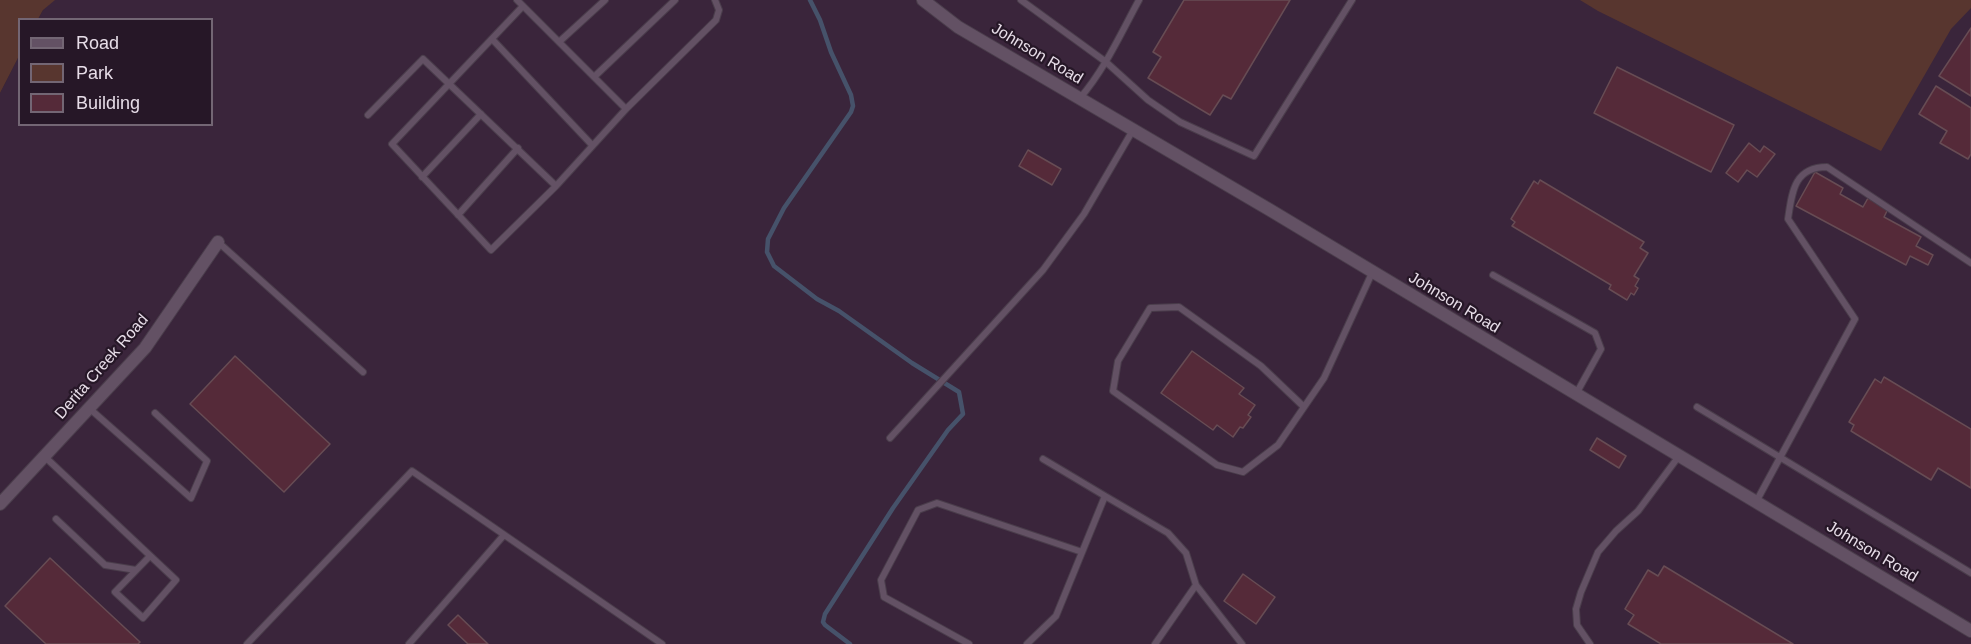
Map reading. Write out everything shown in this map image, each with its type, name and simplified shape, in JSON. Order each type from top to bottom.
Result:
[{"type":"street","name":"Johnson Road","points":[[923,0],[958,27],[1971,631]]},
{"type":"street","name":"Derita Creek Road","points":[[0,504],[145,348],[218,242]]},
{"type":"lane","points":[[517,0],[626,109]]},
{"type":"lane","points":[[560,42],[605,0]]},
{"type":"lane","points":[[594,77],[675,0]]},
{"type":"lane","points":[[523,6],[392,144],[490,250],[556,186],[626,109],[716,20],[718,10],[715,0]]},
{"type":"lane","points":[[1021,0],[1106,62],[1148,100],[1180,122],[1254,156],[1352,0]]},
{"type":"lane","points":[[1079,98],[1091,85],[1106,62],[1139,0]]},
{"type":"lane","points":[[492,39],[592,145]]},
{"type":"lane","points":[[368,115],[423,59],[556,186]]},
{"type":"lane","points":[[422,177],[481,114]]},
{"type":"lane","points":[[890,438],[1043,270],[1084,214],[1133,130]]},
{"type":"lane","points":[[458,215],[518,148]]},
{"type":"lane","points":[[1755,502],[1855,319],[1788,219],[1792,191],[1802,175],[1813,167],[1827,166],[1971,263]]},
{"type":"lane","points":[[218,242],[363,372]]},
{"type":"lane","points":[[1304,407],[1261,366],[1179,307],[1150,308],[1118,361],[1113,391],[1217,465],[1243,472],[1278,445],[1324,378],[1372,273]]},
{"type":"lane","points":[[1493,275],[1595,333],[1601,349],[1576,395]]},
{"type":"lane","points":[[1697,407],[1971,573]]},
{"type":"lane","points":[[89,408],[191,498],[207,461],[155,413]]},
{"type":"lane","points":[[44,456],[176,580],[143,618],[116,592],[150,556]]},
{"type":"lane","points":[[1590,644],[1577,625],[1576,609],[1598,552],[1638,511],[1679,456]]},
{"type":"lane","points":[[1043,459],[1168,532],[1186,553],[1196,585],[1242,644]]},
{"type":"lane","points":[[247,644],[412,471],[662,644]]},
{"type":"lane","points":[[1028,644],[1056,616],[1105,496]]},
{"type":"lane","points":[[969,644],[884,597],[880,580],[918,510],[937,503],[1083,552]]},
{"type":"lane","points":[[56,519],[105,565],[136,570]]},
{"type":"lane","points":[[409,644],[504,535]]},
{"type":"lane","points":[[1155,644],[1196,585]]},
{"type":"shaded area","points":[[49,0],[1971,0],[1971,644],[0,644],[0,93],[18,58],[18,126],[213,126],[213,18],[39,18]]},
{"type":"green space","points":[[0,0],[55,0],[43,10],[39,18],[18,18],[18,58],[0,93]]},
{"type":"green space","points":[[1580,0],[1971,0],[1971,8],[1951,29],[1881,151]]},
{"type":"building","points":[[1184,0],[1290,0],[1231,99],[1223,95],[1210,115],[1148,78],[1161,57],[1153,52]]},
{"type":"building","points":[[1971,28],[1971,96],[1939,76]]},
{"type":"building","points":[[1617,67],[1734,125],[1711,172],[1594,113]]},
{"type":"building","points":[[1936,86],[1971,108],[1971,154],[1968,159],[1940,143],[1947,131],[1919,114]]},
{"type":"building","points":[[1749,143],[1760,152],[1764,146],[1775,154],[1757,177],[1747,170],[1738,182],[1726,173]]},
{"type":"building","points":[[1028,150],[1061,169],[1052,185],[1019,166]]},
{"type":"building","points":[[1815,172],[1843,188],[1840,194],[1863,207],[1868,198],[1888,209],[1884,217],[1921,237],[1916,246],[1933,255],[1928,265],[1910,256],[1906,265],[1796,206]]},
{"type":"building","points":[[1540,180],[1644,242],[1640,248],[1648,253],[1634,276],[1639,279],[1634,295],[1631,293],[1627,300],[1609,289],[1611,285],[1512,226],[1515,222],[1511,219],[1534,181],[1538,184]]},
{"type":"building","points":[[1192,351],[1244,388],[1239,394],[1255,405],[1248,415],[1251,417],[1233,437],[1217,425],[1213,430],[1161,393]]},
{"type":"building","points":[[235,356],[330,444],[284,492],[190,404]]},
{"type":"building","points":[[1884,377],[1971,429],[1971,488],[1938,468],[1931,480],[1851,431],[1854,425],[1849,422],[1875,379],[1881,383]]},
{"type":"building","points":[[1597,438],[1626,456],[1619,468],[1590,450]]},
{"type":"building","points":[[50,558],[140,642],[138,644],[46,644],[5,606]]},
{"type":"building","points":[[1664,566],[1793,644],[1661,644],[1628,624],[1634,615],[1625,609],[1648,570],[1658,576]]},
{"type":"building","points":[[1243,574],[1275,597],[1256,624],[1224,601]]},
{"type":"building","points":[[458,615],[488,644],[468,644],[448,625]]},
{"type":"waterway","points":[[810,0],[851,95],[853,106],[784,208],[768,239],[767,252],[774,266],[817,299],[839,311],[912,363],[959,392],[963,414],[948,430],[893,508],[825,614],[823,622],[825,625],[850,644]]}]
